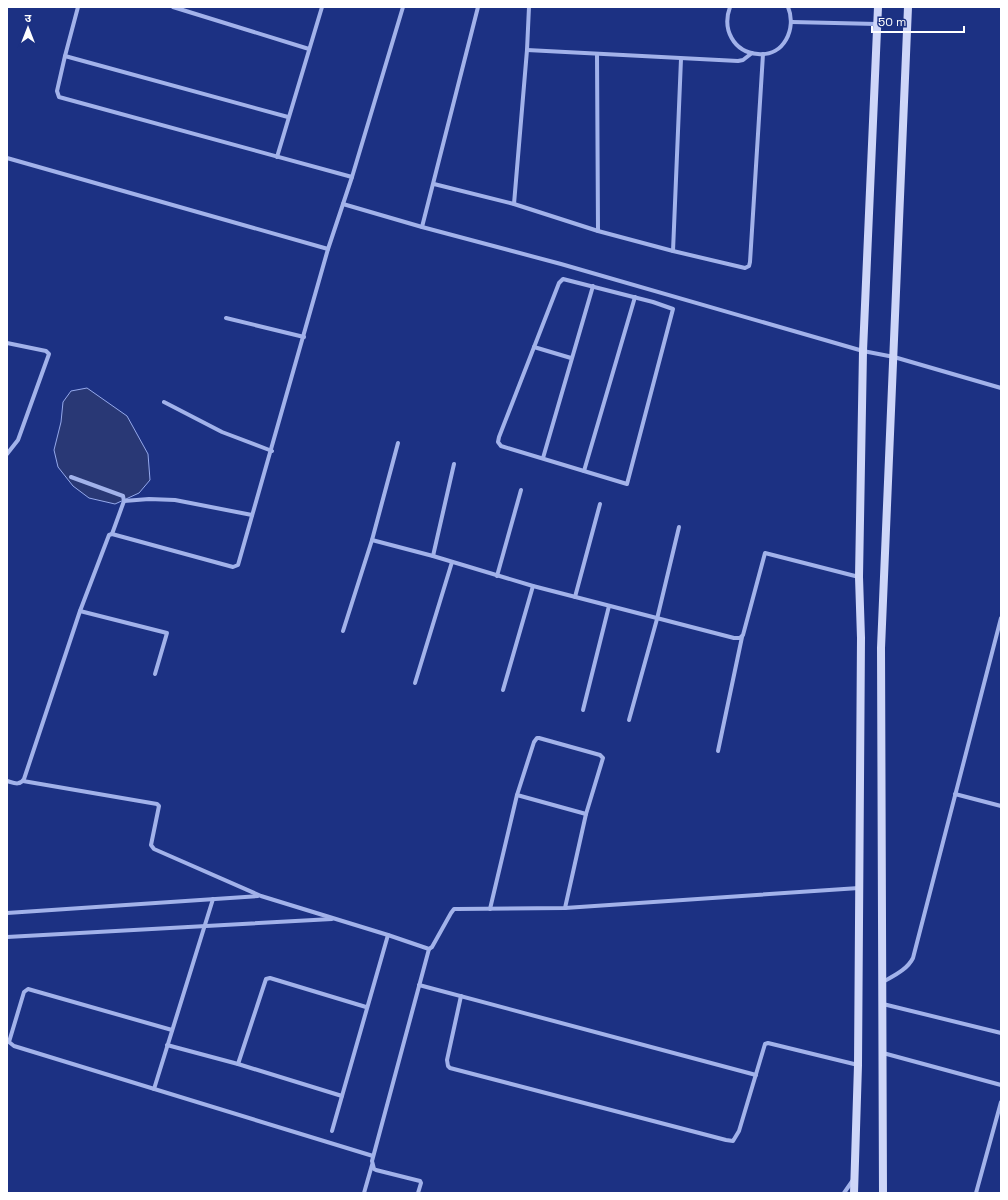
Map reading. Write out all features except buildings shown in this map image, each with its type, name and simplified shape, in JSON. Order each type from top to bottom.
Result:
[{"type":"main road","points":[[854,1193],[858,1065],[861,638],[859,577],[863,351],[878,7]]},
{"type":"main road","points":[[883,1193],[881,648],[908,7]]},
{"type":"street","points":[[78,7],[56,91],[58,97],[352,177]]},
{"type":"street","points":[[173,7],[309,49]]},
{"type":"street","points":[[277,156],[322,7]]},
{"type":"street","points":[[112,534],[235,567],[239,563],[272,451],[328,249],[352,177],[403,7]]},
{"type":"street","points":[[422,227],[478,7]]},
{"type":"street","points":[[514,204],[527,50],[529,7]]},
{"type":"street","points":[[730,7],[727,15],[727,27],[731,37],[738,46],[747,52],[763,54],[773,52],[786,41],[790,34],[792,14],[788,7]]},
{"type":"street","points":[[792,22],[877,24]]},
{"type":"street","points":[[527,50],[738,61],[743,60],[752,53]]},
{"type":"street","points":[[597,54],[598,230]]},
{"type":"street","points":[[434,184],[514,204],[673,251],[745,268],[749,266],[750,262],[763,54]]},
{"type":"street","points":[[65,56],[288,117]]},
{"type":"street","points":[[673,251],[681,59]]},
{"type":"street","points":[[7,158],[328,249]]},
{"type":"street","points":[[343,204],[422,227],[561,264],[863,351],[894,357],[1001,388]]},
{"type":"street","points":[[563,279],[635,297],[673,309],[674,311],[627,484],[501,446],[498,442],[499,437],[558,283],[563,279]]},
{"type":"street","points":[[543,458],[593,286]]},
{"type":"street","points":[[653,302],[657,292]]},
{"type":"street","points":[[584,471],[635,297]]},
{"type":"street","points":[[226,318],[304,337]]},
{"type":"street","points":[[7,342],[46,351],[49,354],[18,440],[7,454]]},
{"type":"street","points":[[534,347],[571,358]]},
{"type":"street","points":[[164,402],[222,432],[272,451]]},
{"type":"street","points":[[344,631],[372,540],[398,443]]},
{"type":"street","points":[[434,556],[454,464]]},
{"type":"street","points":[[71,477],[122,496],[124,497],[124,500]]},
{"type":"street","points":[[497,576],[521,490]]},
{"type":"street","points":[[124,500],[175,500],[252,515]]},
{"type":"street","points":[[23,781],[80,611],[108,536],[112,534],[124,500]]},
{"type":"street","points":[[575,598],[600,504]]},
{"type":"street","points":[[629,720],[657,619],[679,527]]},
{"type":"street","points":[[372,540],[434,556],[575,598],[734,638],[742,637]]},
{"type":"street","points":[[718,751],[742,637],[765,553],[859,577]]},
{"type":"street","points":[[415,683],[452,562]]},
{"type":"street","points":[[503,690],[533,586]]},
{"type":"street","points":[[583,710],[610,606]]},
{"type":"street","points":[[80,611],[166,632],[167,635],[155,674]]},
{"type":"street","points":[[882,982],[906,967],[912,958],[1001,618]]},
{"type":"street","points":[[490,909],[517,795],[536,738],[541,738],[602,756],[603,759],[586,814],[565,908]]},
{"type":"street","points":[[7,781],[18,783],[23,781],[158,804],[159,806],[151,845],[152,848],[261,896],[429,949]]},
{"type":"street","points":[[955,794],[1001,806]]},
{"type":"street","points":[[517,795],[586,814]]},
{"type":"street","points":[[364,1193],[429,949],[432,947],[454,910],[565,908],[859,888]]},
{"type":"street","points":[[7,913],[261,896]]},
{"type":"street","points":[[154,1089],[212,899]]},
{"type":"street","points":[[7,938],[336,919]]},
{"type":"street","points":[[332,1131],[366,1007],[388,935]]},
{"type":"street","points":[[238,1064],[266,978],[366,1007]]},
{"type":"street","points":[[419,985],[756,1075]]},
{"type":"street","points":[[172,1030],[28,989],[24,992],[9,1042],[11,1045],[373,1156]]},
{"type":"street","points":[[461,996],[447,1060],[448,1066],[452,1069],[731,1141],[735,1139],[739,1132],[764,1045],[766,1043],[858,1065]]},
{"type":"street","points":[[883,1004],[1001,1033]]},
{"type":"street","points":[[167,1045],[238,1064],[342,1096]]},
{"type":"street","points":[[883,1053],[1001,1085]]},
{"type":"street","points":[[976,1193],[1001,1102]]},
{"type":"street","points":[[372,1164],[376,1170],[420,1181],[418,1193]]},
{"type":"street","points":[[844,1193],[854,1178]]},
{"type":"water","points":[[87,388],[127,416],[148,454],[150,480],[139,493],[115,504],[89,498],[73,486],[58,467],[54,450],[61,422],[63,402],[71,391]]}]
